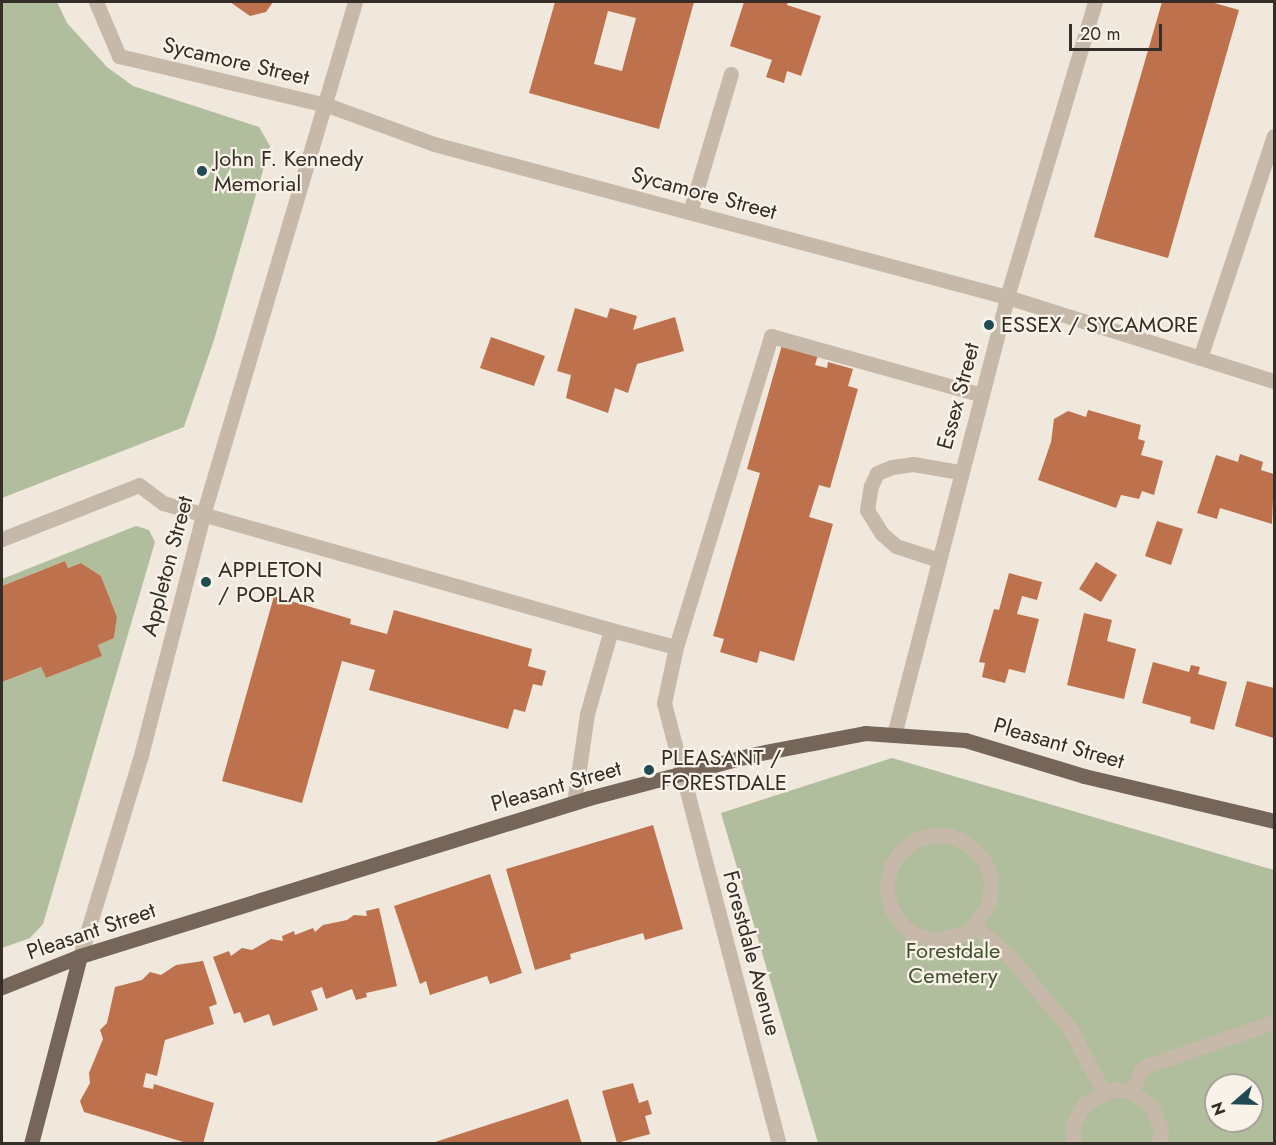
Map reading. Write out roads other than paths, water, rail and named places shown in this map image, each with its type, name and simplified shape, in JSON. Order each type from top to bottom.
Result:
[{"type":"main road","name":"Pleasant Street","points":[[2,987],[80,956],[574,803],[755,754],[865,733],[965,740],[1084,776],[1275,821]]},
{"type":"main road","name":"Appleton Street","points":[[31,1143],[80,956]]},
{"type":"street","name":"Sycamore Street","points":[[96,2],[119,56],[327,105],[434,144],[1007,297],[1275,381]]},
{"type":"street","name":"Appleton Street","points":[[80,956],[141,754],[203,515],[327,105],[355,2]]},
{"type":"street","name":"Essex Street","points":[[894,735],[1007,297],[1095,2]]},
{"type":"street","points":[[690,212],[731,74]]},
{"type":"street","points":[[1200,358],[1275,136]]},
{"type":"street","name":"Forestdale Avenue","points":[[779,1143],[664,703],[676,647],[771,336],[982,395]]},
{"type":"street","points":[[939,560],[896,546],[882,534],[867,510],[871,486],[877,474],[892,466],[913,464],[960,472]]},
{"type":"street","points":[[2,539],[139,485],[164,503],[203,515],[676,647]]},
{"type":"street","points":[[574,803],[587,714],[611,630]]},
{"type":"street","points":[[932,835],[951,836],[966,843],[983,859],[991,878],[989,903],[974,926],[963,934],[935,940],[914,934],[902,924],[891,908],[886,888],[891,866],[901,851],[915,840],[932,835]]},
{"type":"street","points":[[974,926],[1009,956],[1071,1030],[1103,1091]]},
{"type":"street","points":[[1132,1092],[1141,1070],[1149,1065],[1275,1022]]},
{"type":"street","points":[[1073,1143],[1078,1112],[1103,1091],[1132,1092],[1146,1101],[1158,1119],[1159,1143]]},
{"type":"place","name":"John F. Kennedy Memorial","points":[[202,171]]},
{"type":"place","name":"ESSEX / SYCAMORE","points":[[989,325]]},
{"type":"place","name":"APPLETON / POPLAR","points":[[206,582]]},
{"type":"place","name":"PLEASANT / FORESTDALE","points":[[649,770]]},
{"type":"park label","name":"Forestdale Cemetery","points":[[953,962]]}]
